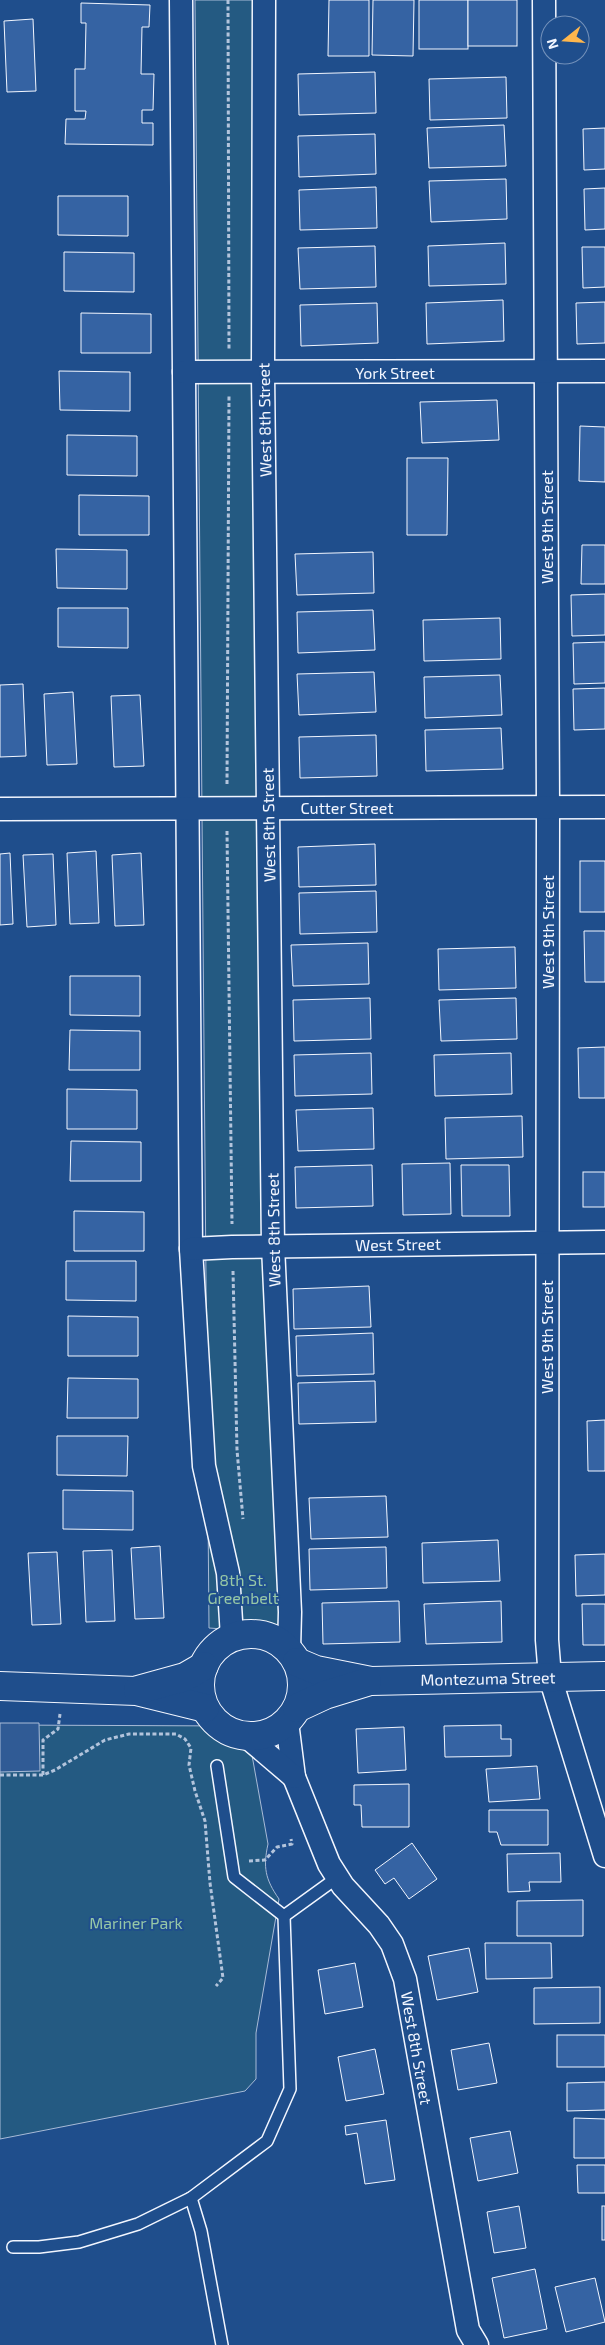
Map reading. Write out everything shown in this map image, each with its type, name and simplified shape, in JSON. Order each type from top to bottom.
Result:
[{"type":"street","points":[[180,0],[186,807],[192,1249],[204,1466],[228,1573],[232,1637]]},
{"type":"street","name":"West 8th Street","points":[[264,0],[264,373],[273,1246],[293,1656]]},
{"type":"street","name":"West 9th Street","points":[[544,0],[548,806],[547,1640],[550,1677],[605,1856]]},
{"type":"street","name":"York Street","points":[[184,372],[605,371]]},
{"type":"street","name":"Cutter Street","points":[[0,808],[605,807]]},
{"type":"street","name":"West Street","points":[[192,1249],[273,1246],[605,1242]]},
{"type":"street","points":[[248,1633],[264,1635],[280,1642],[293,1656],[303,1684],[301,1701],[280,1728],[264,1735],[247,1737],[230,1732],[216,1722],[205,1708],[200,1692],[201,1674],[207,1658],[217,1646],[232,1637],[248,1633]]},
{"type":"street","name":"Montezuma Street","points":[[293,1656],[316,1670],[371,1681],[605,1676]]},
{"type":"street","points":[[136,1691],[185,1677],[204,1666]]},
{"type":"street","name":"Montezuma Street","points":[[292,1715],[325,1695],[371,1681]]},
{"type":"street","points":[[0,1686],[136,1691],[205,1708]]},
{"type":"street","name":"West 8th Street","points":[[292,1715],[294,1777],[328,1864],[392,1944],[405,1980],[468,2330],[477,2345]]},
{"type":"street","name":"West 8th Street","points":[[247,1737],[294,1777]]},
{"type":"lane","points":[[217,1766],[234,1877],[284,1916]]},
{"type":"lane","points":[[284,1916],[338,1877]]},
{"type":"lane","points":[[13,2247],[39,2247],[79,2242],[138,2224],[191,2198],[267,2141],[290,2089],[284,1916]]},
{"type":"lane","points":[[191,2198],[201,2231],[222,2345]]},
{"type":"path","points":[[43,1775],[43,1740],[58,1729],[60,1717],[58,1688]]},
{"type":"path","points":[[0,1776],[43,1775],[105,1740],[130,1734],[176,1734],[185,1739],[191,1748],[190,1766],[204,1821],[223,1978],[216,1986]]},
{"type":"path","points":[[208,1866],[265,1860],[277,1847],[292,1844],[290,1836]]},
{"type":"green space","name":"8th St. Greenbelt","points":[[195,0],[254,0],[279,1633],[209,1628]]},
{"type":"green space","name":"Mariner Park","points":[[0,1725],[236,1726],[248,1733],[268,1844],[266,1873],[279,1899],[256,2033],[256,2079],[245,2091],[0,2139]]},
{"type":"shaded area","points":[[0,1723],[39,1723],[40,1771],[0,1772]]},
{"type":"building","points":[[329,0],[369,0],[369,56],[328,56]]},
{"type":"building","points":[[373,0],[414,0],[413,56],[372,55]]},
{"type":"building","points":[[419,0],[468,0],[468,49],[419,49]]},
{"type":"building","points":[[468,0],[517,0],[517,46],[468,46]]},
{"type":"building","points":[[81,3],[150,5],[149,27],[142,27],[141,74],[154,74],[153,110],[142,110],[142,123],[153,123],[153,145],[65,144],[66,119],[85,119],[86,111],[75,111],[75,69],[85,69],[86,23],[81,23]]},
{"type":"building","points":[[33,19],[36,91],[7,92],[4,21]]},
{"type":"building","points":[[375,72],[376,113],[299,115],[298,74]]},
{"type":"building","points":[[506,77],[507,118],[430,120],[429,79]]},
{"type":"building","points":[[504,125],[506,166],[429,168],[427,128]]},
{"type":"building","points":[[605,128],[605,169],[584,170],[583,129]]},
{"type":"building","points":[[375,134],[376,174],[299,177],[298,136]]},
{"type":"building","points":[[506,179],[507,219],[431,222],[429,181]]},
{"type":"building","points":[[376,187],[377,228],[300,230],[299,190]]},
{"type":"building","points":[[605,188],[605,229],[585,230],[584,189]]},
{"type":"building","points":[[58,196],[128,196],[128,236],[58,235]]},
{"type":"building","points":[[505,243],[506,284],[429,286],[428,246]]},
{"type":"building","points":[[375,246],[376,287],[300,289],[298,248]]},
{"type":"building","points":[[582,247],[605,247],[605,287],[583,288]]},
{"type":"building","points":[[64,252],[134,253],[134,292],[64,291]]},
{"type":"building","points":[[503,300],[504,341],[427,344],[426,303]]},
{"type":"building","points":[[605,302],[605,343],[577,344],[576,303]]},
{"type":"building","points":[[377,303],[378,343],[301,346],[300,305]]},
{"type":"building","points":[[81,313],[151,314],[151,353],[81,353]]},
{"type":"building","points":[[59,371],[130,372],[130,411],[60,410]]},
{"type":"building","points":[[497,400],[499,440],[422,443],[420,402]]},
{"type":"building","points":[[580,426],[605,427],[605,482],[579,481]]},
{"type":"building","points":[[67,435],[137,436],[137,476],[67,475]]},
{"type":"building","points":[[407,458],[448,458],[447,535],[407,535]]},
{"type":"building","points":[[79,495],[149,496],[149,535],[79,535]]},
{"type":"building","points":[[582,545],[605,545],[605,584],[581,584]]},
{"type":"building","points":[[56,549],[127,550],[127,589],[57,588]]},
{"type":"building","points":[[373,552],[374,593],[297,595],[295,554]]},
{"type":"building","points":[[605,594],[605,635],[572,636],[571,595]]},
{"type":"building","points":[[58,608],[128,608],[128,648],[58,647]]},
{"type":"building","points":[[373,610],[375,650],[298,653],[297,612]]},
{"type":"building","points":[[500,618],[501,659],[424,661],[423,620]]},
{"type":"building","points":[[605,642],[605,683],[574,684],[573,643]]},
{"type":"building","points":[[374,672],[376,712],[299,715],[297,674]]},
{"type":"building","points":[[500,675],[502,715],[425,718],[424,677]]},
{"type":"building","points":[[23,684],[26,756],[0,757],[0,685]]},
{"type":"building","points":[[605,688],[605,729],[574,730],[573,689]]},
{"type":"building","points":[[73,692],[77,764],[47,765],[44,694]]},
{"type":"building","points":[[140,695],[144,766],[114,767],[111,696]]},
{"type":"building","points":[[501,728],[503,769],[426,771],[425,730]]},
{"type":"building","points":[[376,735],[377,776],[300,778],[299,737]]},
{"type":"building","points":[[375,844],[376,885],[299,887],[298,847]]},
{"type":"building","points":[[96,851],[99,923],[70,924],[67,853]]},
{"type":"building","points":[[10,853],[13,924],[0,925],[0,854]]},
{"type":"building","points":[[141,853],[144,925],[115,926],[112,855]]},
{"type":"building","points":[[53,854],[56,925],[27,927],[23,855]]},
{"type":"building","points":[[580,861],[605,861],[605,912],[580,912]]},
{"type":"building","points":[[376,891],[377,932],[300,934],[299,893]]},
{"type":"building","points":[[584,931],[605,931],[605,982],[585,982]]},
{"type":"building","points":[[368,943],[369,984],[293,986],[291,945]]},
{"type":"building","points":[[515,947],[516,988],[439,990],[438,949]]},
{"type":"building","points":[[70,976],[140,976],[140,1016],[70,1015]]},
{"type":"building","points":[[370,998],[371,1039],[294,1041],[293,1000]]},
{"type":"building","points":[[516,998],[517,1039],[441,1041],[439,1000]]},
{"type":"building","points":[[70,1030],[140,1031],[140,1070],[69,1070]]},
{"type":"building","points":[[605,1047],[605,1098],[579,1098],[578,1048]]},
{"type":"building","points":[[371,1053],[372,1094],[295,1096],[294,1055]]},
{"type":"building","points":[[511,1053],[512,1094],[435,1096],[434,1055]]},
{"type":"building","points":[[67,1089],[137,1090],[137,1129],[67,1129]]},
{"type":"building","points":[[373,1108],[374,1149],[298,1151],[296,1110]]},
{"type":"building","points":[[522,1116],[523,1157],[446,1159],[445,1118]]},
{"type":"building","points":[[71,1141],[141,1142],[141,1181],[70,1181]]},
{"type":"building","points":[[450,1163],[451,1214],[403,1215],[402,1164]]},
{"type":"building","points":[[372,1165],[373,1206],[296,1208],[295,1167]]},
{"type":"building","points":[[461,1165],[509,1165],[510,1216],[462,1216]]},
{"type":"building","points":[[583,1172],[605,1172],[605,1207],[583,1207]]},
{"type":"building","points":[[74,1211],[144,1212],[144,1251],[74,1251]]},
{"type":"building","points":[[66,1261],[136,1261],[136,1301],[66,1300]]},
{"type":"building","points":[[369,1286],[371,1327],[294,1329],[293,1289]]},
{"type":"building","points":[[68,1316],[138,1317],[138,1356],[68,1356]]},
{"type":"building","points":[[373,1333],[374,1374],[297,1376],[296,1336]]},
{"type":"building","points":[[68,1378],[138,1379],[138,1418],[67,1418]]},
{"type":"building","points":[[375,1381],[376,1422],[299,1424],[298,1383]]},
{"type":"building","points":[[605,1420],[605,1471],[588,1471],[587,1421]]},
{"type":"building","points":[[57,1436],[128,1436],[127,1476],[57,1475]]},
{"type":"building","points":[[63,1490],[133,1491],[133,1530],[63,1529]]},
{"type":"building","points":[[386,1496],[388,1537],[311,1539],[309,1498]]},
{"type":"building","points":[[498,1540],[500,1581],[423,1583],[422,1543]]},
{"type":"building","points":[[160,1546],[164,1618],[135,1619],[131,1548]]},
{"type":"building","points":[[386,1547],[387,1588],[310,1590],[309,1549]]},
{"type":"building","points":[[112,1550],[115,1621],[86,1622],[83,1551]]},
{"type":"building","points":[[57,1552],[61,1624],[32,1625],[28,1553]]},
{"type":"building","points":[[605,1554],[605,1595],[576,1596],[575,1555]]},
{"type":"building","points":[[399,1601],[400,1642],[323,1644],[322,1603]]},
{"type":"building","points":[[501,1601],[502,1642],[426,1644],[424,1604]]},
{"type":"building","points":[[582,1604],[605,1604],[605,1645],[583,1645]]},
{"type":"building","points":[[501,1725],[501,1739],[511,1739],[511,1756],[445,1757],[444,1726]]},
{"type":"building","points":[[404,1727],[406,1770],[358,1773],[356,1729]]},
{"type":"building","points":[[537,1766],[540,1799],[489,1802],[486,1769]]},
{"type":"building","points":[[409,1784],[409,1827],[362,1827],[361,1805],[354,1805],[354,1785]]},
{"type":"building","points":[[489,1810],[548,1810],[548,1845],[501,1845],[497,1832],[489,1832]]},
{"type":"building","points":[[412,1843],[437,1879],[409,1899],[394,1878],[385,1884],[375,1870]]},
{"type":"building","points":[[560,1853],[561,1882],[529,1882],[530,1891],[508,1892],[507,1854]]},
{"type":"building","points":[[583,1900],[583,1936],[517,1936],[517,1901]]},
{"type":"building","points":[[485,1943],[551,1943],[552,1978],[486,1979]]},
{"type":"building","points":[[469,1948],[478,1992],[437,2000],[428,1956]]},
{"type":"building","points":[[355,1963],[363,2007],[325,2014],[318,1970]]},
{"type":"building","points":[[600,1987],[600,2023],[534,2024],[534,1988]]},
{"type":"building","points":[[557,2035],[605,2035],[605,2067],[557,2067]]},
{"type":"building","points":[[489,2043],[497,2083],[458,2090],[451,2050]]},
{"type":"building","points":[[375,2049],[384,2094],[346,2101],[338,2057]]},
{"type":"building","points":[[605,2082],[605,2110],[567,2111],[567,2083]]},
{"type":"building","points":[[574,2118],[605,2119],[605,2158],[574,2158]]},
{"type":"building","points":[[386,2120],[395,2180],[365,2184],[357,2133],[346,2135],[345,2126]]},
{"type":"building","points":[[510,2131],[518,2173],[478,2181],[470,2138]]},
{"type":"building","points":[[577,2165],[605,2165],[605,2193],[578,2193]]},
{"type":"building","points":[[519,2206],[526,2248],[494,2253],[487,2212]]},
{"type":"building","points":[[602,2206],[605,2206],[605,2240],[602,2240]]},
{"type":"building","points":[[535,2269],[547,2329],[504,2338],[492,2278]]},
{"type":"building","points":[[595,2278],[605,2322],[566,2332],[555,2287]]}]
